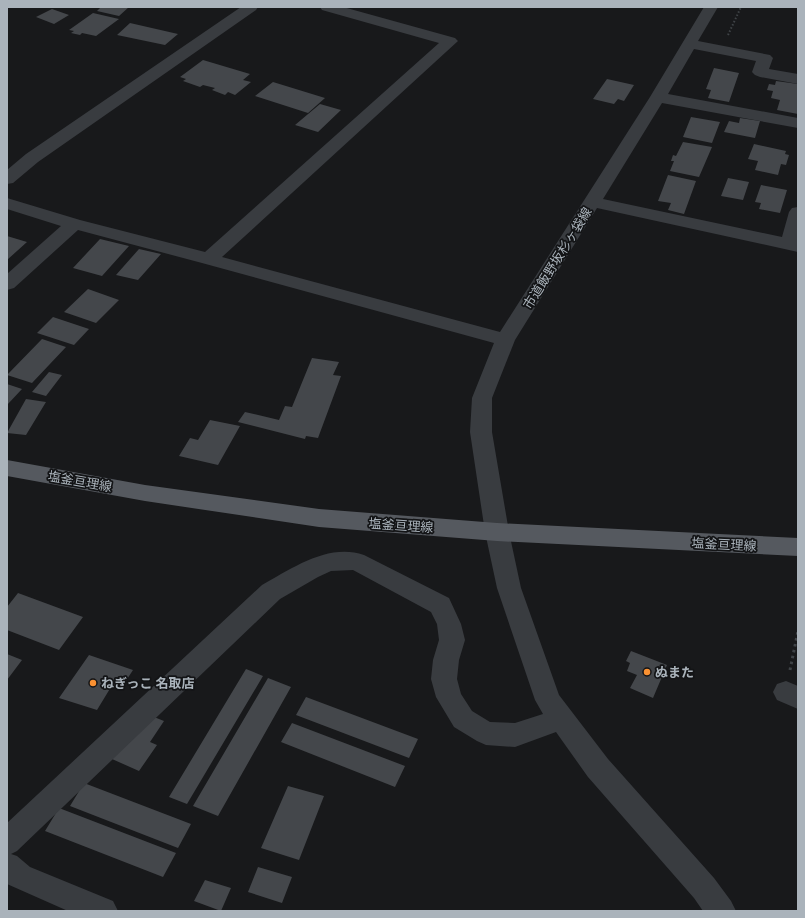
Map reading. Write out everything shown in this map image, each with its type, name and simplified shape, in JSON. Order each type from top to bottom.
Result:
[{"type":"main road","name":"塩釜亘理線","points":[[7,468],[145,493],[319,518],[497,532],[798,547]]},
{"type":"street","points":[[7,178],[32,158],[251,7]]},
{"type":"street","points":[[209,258],[450,41],[327,7]]},
{"type":"street","name":"市道飯野坂杉ヶ袋線","points":[[711,7],[658,97],[505,340],[482,398],[481,432],[497,532],[509,588],[548,700],[598,768],[704,888],[721,911]]},
{"type":"street","points":[[689,44],[765,58],[760,72],[798,79]]},
{"type":"street","points":[[658,97],[798,123]]},
{"type":"street","points":[[592,202],[793,245],[798,212]]},
{"type":"street","points":[[7,203],[74,224],[209,258],[505,340]]},
{"type":"street","points":[[7,284],[74,224]]},
{"type":"street","points":[[7,842],[271,592],[310,570],[329,562],[356,561],[440,605],[448,624],[452,640],[446,660],[444,679],[449,697],[463,719],[486,733],[515,735],[561,718]]},
{"type":"street","points":[[7,866],[20,877],[103,911]]},
{"type":"path","points":[[721,50],[741,7]]},
{"type":"path","points":[[792,695],[798,631]]},
{"type":"building","points":[[101,7],[129,7],[119,16],[97,11]]},
{"type":"building","points":[[52,9],[69,15],[54,24],[36,17]]},
{"type":"building","points":[[93,13],[119,19],[96,36],[82,33],[80,35],[71,33],[74,31],[69,30]]},
{"type":"building","points":[[130,23],[178,34],[165,45],[117,35]]},
{"type":"building","points":[[203,60],[250,74],[243,80],[251,82],[235,95],[228,92],[225,95],[212,90],[215,88],[203,85],[200,87],[183,81],[186,79],[180,77]]},
{"type":"building","points":[[714,68],[739,73],[729,102],[708,98],[711,90],[706,89]]},
{"type":"building","points":[[607,79],[634,85],[624,101],[618,99],[614,104],[593,99]]},
{"type":"building","points":[[776,81],[798,84],[798,114],[777,110],[780,100],[771,98],[773,91],[767,90],[769,84],[775,85]]},
{"type":"building","points":[[273,82],[325,98],[308,113],[255,96]]},
{"type":"building","points":[[320,104],[341,110],[318,132],[295,125]]},
{"type":"building","points":[[691,117],[720,122],[712,143],[683,137]]},
{"type":"building","points":[[740,118],[760,121],[755,138],[724,132],[729,121],[739,123]]},
{"type":"building","points":[[683,142],[712,147],[699,177],[670,171],[674,161],[671,161],[673,155],[676,156]]},
{"type":"building","points":[[754,144],[786,151],[785,154],[789,155],[786,165],[781,164],[778,175],[755,170],[758,161],[748,159]]},
{"type":"building","points":[[668,175],[696,181],[684,214],[668,210],[671,203],[658,201]]},
{"type":"building","points":[[728,178],[749,182],[743,200],[721,196]]},
{"type":"building","points":[[761,185],[787,190],[780,213],[759,209],[761,203],[755,202]]},
{"type":"building","points":[[7,236],[27,242],[7,260]]},
{"type":"building","points":[[100,239],[129,246],[102,276],[73,268]]},
{"type":"building","points":[[139,249],[161,254],[138,280],[116,275]]},
{"type":"building","points":[[88,289],[119,300],[96,323],[64,312]]},
{"type":"building","points":[[53,317],[89,329],[74,345],[37,333]]},
{"type":"building","points":[[42,339],[66,347],[32,383],[7,375]]},
{"type":"building","points":[[312,358],[339,362],[333,375],[341,376],[318,438],[306,436],[305,439],[238,422],[245,412],[279,420],[285,406],[292,407]]},
{"type":"building","points":[[49,372],[62,375],[46,396],[32,392]]},
{"type":"building","points":[[7,384],[22,389],[7,405]]},
{"type":"building","points":[[26,399],[46,402],[26,435],[7,433]]},
{"type":"building","points":[[210,420],[240,426],[218,465],[179,456],[190,438],[198,440]]},
{"type":"building","points":[[18,593],[83,617],[59,650],[7,630],[7,607]]},
{"type":"building","points":[[631,651],[667,665],[653,698],[630,688],[637,675],[627,671],[630,663],[626,661]]},
{"type":"building","points":[[7,654],[22,660],[7,680]]},
{"type":"building","points":[[89,655],[133,670],[120,690],[111,687],[97,710],[59,698]]},
{"type":"building","points":[[246,669],[263,676],[187,804],[169,797]]},
{"type":"building","points":[[268,678],[291,687],[218,816],[193,806]]},
{"type":"building","points":[[306,697],[418,739],[409,758],[296,715]]},
{"type":"building","points":[[154,717],[164,721],[150,742],[157,745],[139,771],[112,759]]},
{"type":"building","points":[[292,723],[405,766],[395,787],[281,742]]},
{"type":"building","points":[[84,783],[191,824],[178,848],[70,806]]},
{"type":"building","points":[[288,786],[324,796],[299,860],[261,848]]},
{"type":"building","points":[[59,808],[176,853],[163,877],[45,831]]},
{"type":"building","points":[[258,867],[292,877],[282,903],[248,892]]},
{"type":"building","points":[[205,880],[231,888],[221,911],[194,901]]},
{"type":"place","name":"ぬまた","points":[[647,672]]},
{"type":"place","name":"ねぎっこ 名取店","points":[[93,683]]}]
